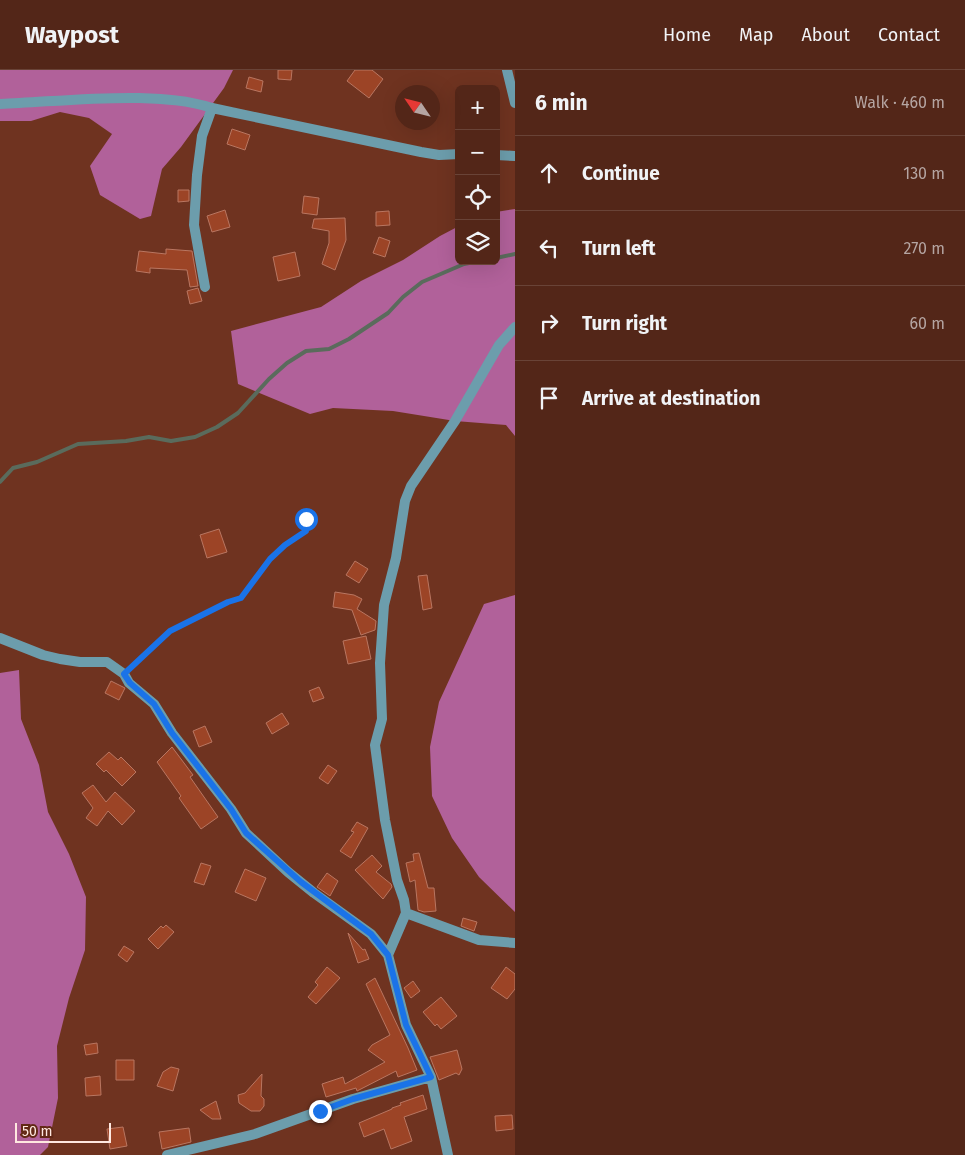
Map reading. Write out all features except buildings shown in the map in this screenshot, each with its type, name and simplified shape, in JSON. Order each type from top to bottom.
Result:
[{"type":"street","points":[[507,70],[515,103]]},
{"type":"street","points":[[0,104],[122,98],[168,99],[200,104],[421,152],[439,155],[455,154]]},
{"type":"street","points":[[205,287],[194,225],[202,136],[212,108]]},
{"type":"street","points":[[500,155],[515,156]]},
{"type":"street","points":[[388,955],[406,913],[397,880],[385,820],[375,745],[382,719],[380,663],[384,605],[396,558],[404,501],[411,486],[455,421],[500,346],[515,327]]},
{"type":"street","points":[[0,638],[43,655],[60,659],[80,662],[107,662],[124,674],[135,688],[154,704],[172,733],[231,809],[246,833],[301,882],[371,934],[388,955],[406,1025],[431,1077],[448,1155]]},
{"type":"street","points":[[406,913],[480,940],[515,943]]},
{"type":"street","points":[[167,1155],[255,1134],[353,1099],[431,1077]]},
{"type":"path","points":[[124,674],[170,631],[228,602],[241,598],[270,559],[285,545],[306,531],[306,519],[302,511]]},
{"type":"shaded area","points":[[0,70],[233,70],[224,88],[181,147],[162,169],[151,216],[140,219],[100,195],[90,166],[112,134],[89,118],[60,112],[31,121],[0,121]]},
{"type":"shaded area","points":[[515,209],[515,436],[506,425],[455,421],[393,411],[333,408],[310,414],[238,384],[231,331],[321,307],[361,281],[403,260],[455,228],[455,265],[500,265],[500,211]]},
{"type":"shaded area","points":[[515,595],[515,912],[479,877],[452,838],[432,796],[430,747],[439,702],[484,604]]},
{"type":"shaded area","points":[[19,670],[21,719],[39,765],[48,812],[69,854],[86,897],[85,950],[69,998],[57,1046],[58,1098],[48,1147],[40,1155],[0,1155],[0,673]]},
{"type":"waterway","points":[[500,257],[515,254]]},
{"type":"waterway","points":[[0,482],[13,468],[37,462],[78,444],[126,441],[149,437],[171,441],[195,437],[217,427],[238,413],[269,379],[287,363],[306,351],[329,349],[349,339],[388,313],[403,297],[422,282],[462,265]]},
{"type":"route","points":[[306,519],[306,531],[285,545],[270,559],[241,598],[228,602],[170,631],[124,674],[130,683],[154,704],[172,733],[231,809],[246,833],[288,872],[371,934],[388,955],[406,1025],[431,1077],[353,1099],[320,1111]]}]
